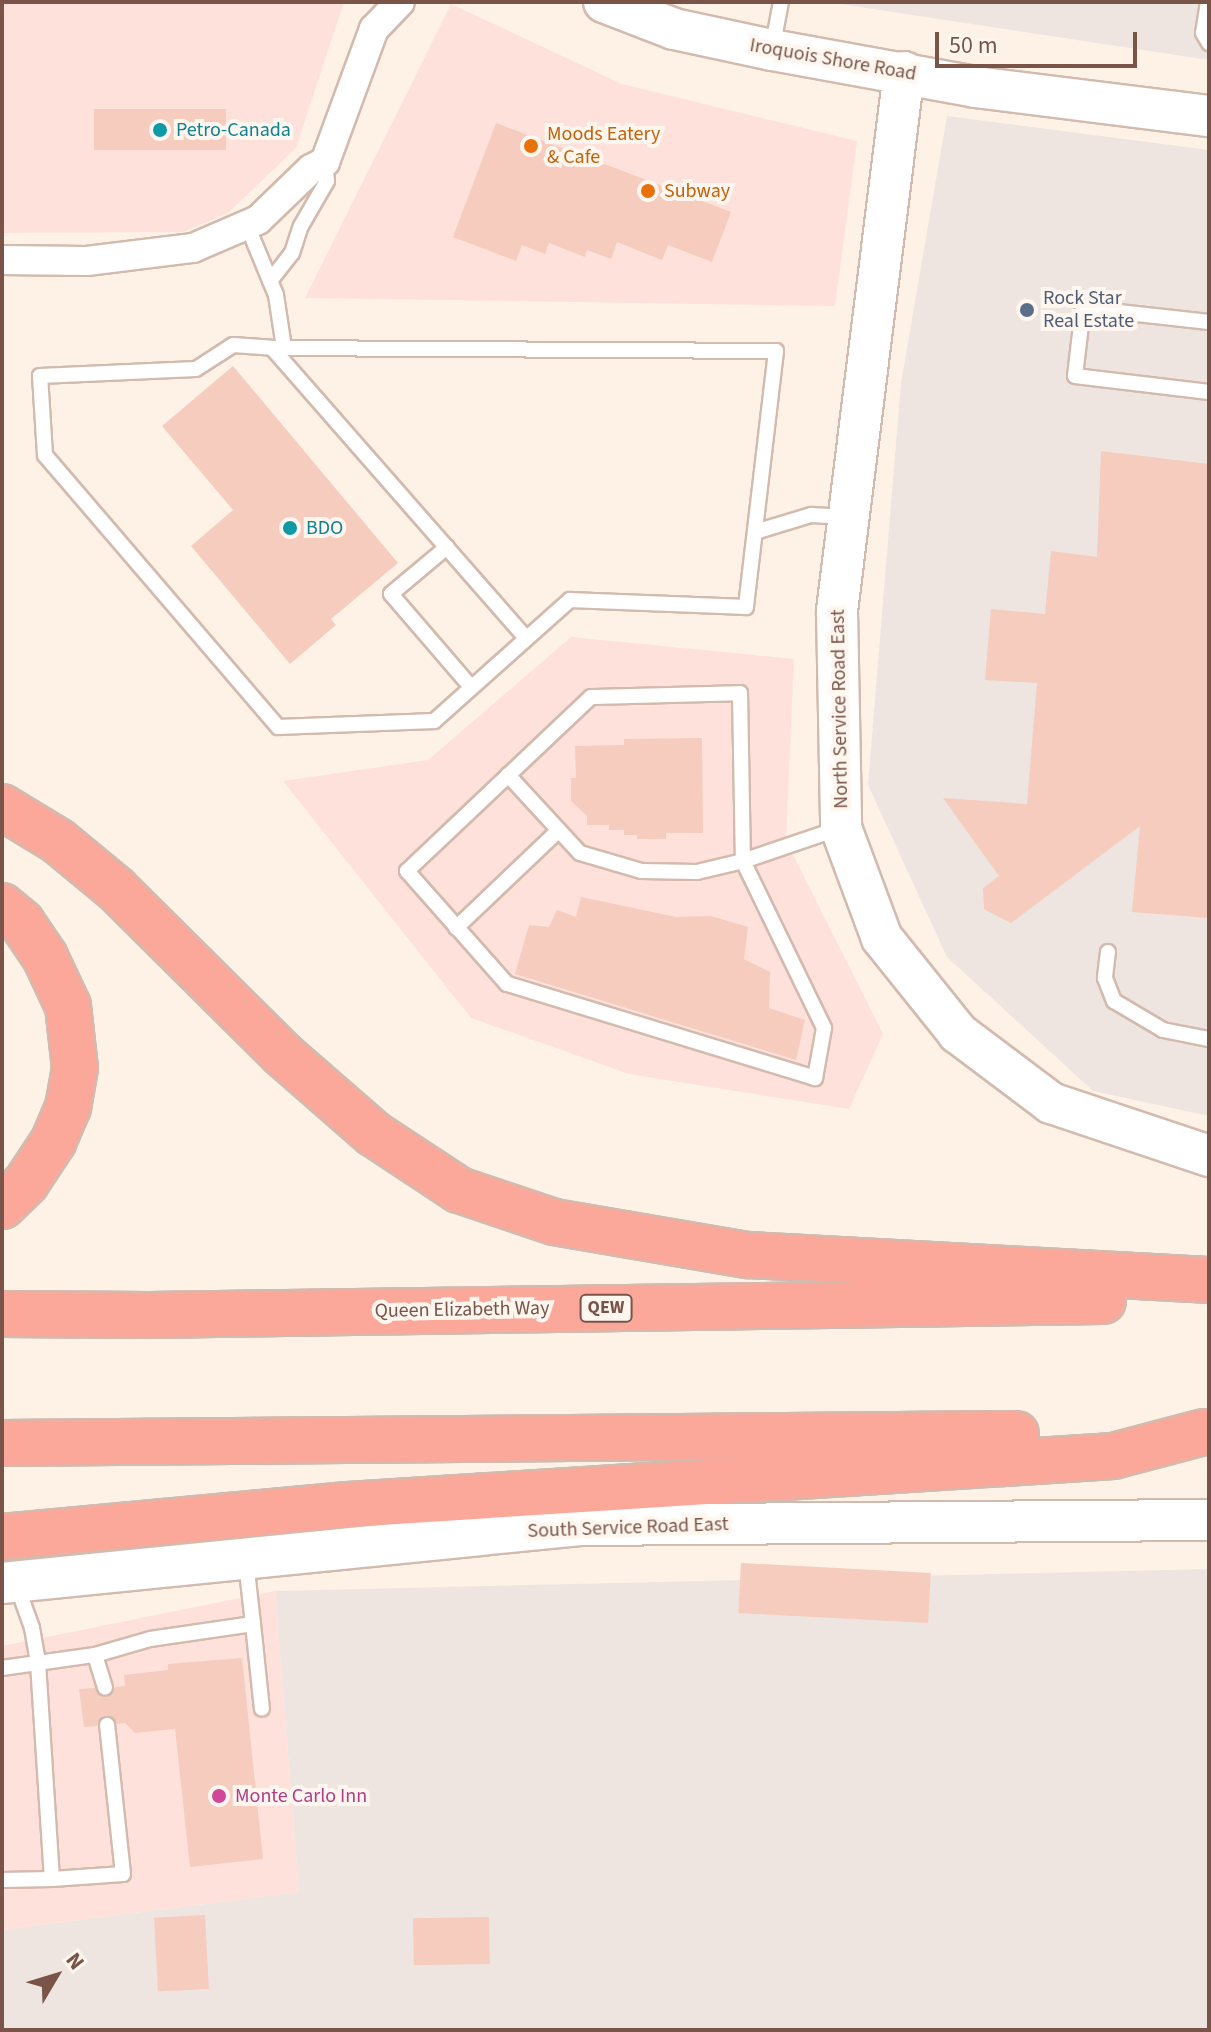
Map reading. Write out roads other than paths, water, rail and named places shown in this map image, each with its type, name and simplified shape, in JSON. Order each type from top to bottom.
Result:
[{"type":"highway","points":[[2,807],[58,841],[116,889],[281,1053],[374,1134],[459,1190],[554,1222],[748,1255],[1209,1280]]},
{"type":"highway","points":[[2,906],[22,923],[45,957],[68,1006],[75,1068],[68,1107],[53,1142],[26,1183],[2,1206]]},
{"type":"highway","name":"Queen Elizabeth Way","points":[[2,1314],[1209,1299]]},
{"type":"highway","points":[[2,1443],[1206,1432]]},
{"type":"highway","points":[[2,1537],[348,1505],[1113,1456],[1206,1432]]},
{"type":"street","points":[[2,260],[87,261],[193,248],[258,220],[311,169],[325,162],[373,15],[400,2]]},
{"type":"street","name":"Iroquois Shore Road","points":[[604,2],[772,50],[975,87],[1208,112]]},
{"type":"street","name":"North Service Road East","points":[[904,72],[837,611],[841,828],[882,938],[958,1033],[1051,1103],[1209,1156]]},
{"type":"street","name":"South Service Road East","points":[[8,1581],[580,1525],[1209,1520]]},
{"type":"lane","points":[[772,50],[781,2]]},
{"type":"lane","points":[[1208,2],[1203,33],[1209,43]]},
{"type":"lane","points":[[270,281],[292,253],[301,226],[327,181],[325,162]]},
{"type":"lane","points":[[247,225],[276,295],[278,348],[525,637]]},
{"type":"lane","points":[[1209,322],[1083,308],[1075,376],[1209,392]]},
{"type":"lane","points":[[233,345],[278,348],[776,351],[746,607],[570,600],[434,721],[278,727],[45,455],[40,376],[196,369],[233,345]]},
{"type":"lane","points":[[755,532],[811,515],[848,517]]},
{"type":"lane","points":[[447,547],[391,594],[471,687]]},
{"type":"lane","points":[[740,693],[743,861],[824,1028],[815,1078],[507,984],[407,871],[591,697],[740,693]]},
{"type":"lane","points":[[508,775],[580,853],[641,871],[697,872],[743,861],[841,828]]},
{"type":"lane","points":[[456,928],[559,830]]},
{"type":"lane","points":[[1108,952],[1105,978],[1114,1001],[1163,1030],[1209,1039]]},
{"type":"lane","points":[[246,1557],[262,1709]]},
{"type":"lane","points":[[8,1581],[32,1628],[38,1663],[52,1879]]},
{"type":"lane","points":[[2,1668],[95,1655],[150,1639],[253,1624]]},
{"type":"lane","points":[[95,1655],[105,1687]]},
{"type":"lane","points":[[2,1880],[123,1874],[107,1725]]},
{"type":"place","name":"Petro-Canada","points":[[160,130]]},
{"type":"place","name":"Moods Eatery & Cafe","points":[[531,146]]},
{"type":"place","name":"Subway","points":[[648,191]]},
{"type":"place","name":"Rock Star Real Estate","points":[[1027,310]]},
{"type":"place","name":"BDO","points":[[290,528]]},
{"type":"place","name":"Monte Carlo Inn","points":[[219,1796]]}]
